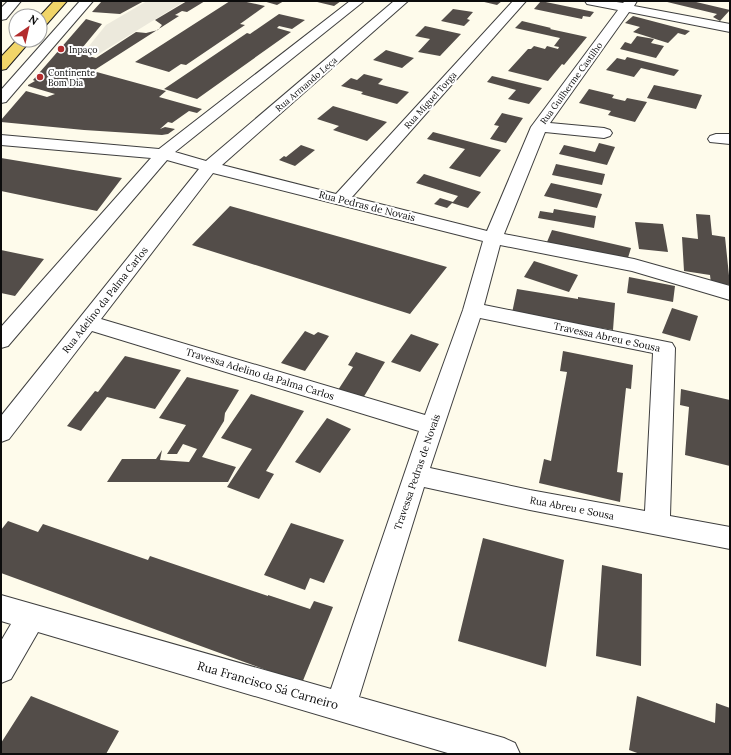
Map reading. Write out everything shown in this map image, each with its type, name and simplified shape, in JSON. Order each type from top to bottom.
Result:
[{"type":"main road","points":[[48,15],[61,1]]},
{"type":"main road","points":[[1,47],[8,40]]},
{"type":"main road","points":[[1,66],[17,48]]},
{"type":"street","points":[[1,16],[15,1]]},
{"type":"street","points":[[1,99],[87,1]]},
{"type":"street","points":[[1,340],[163,154],[358,1]]},
{"type":"street","name":"Rua Armando Leça","points":[[209,166],[402,1]]},
{"type":"street","name":"Rua Miguel Torga","points":[[340,200],[520,1]]},
{"type":"street","points":[[592,1],[629,4],[730,28]]},
{"type":"street","name":"Rua Guilherme Castilho","points":[[493,238],[539,127],[629,4]]},
{"type":"street","points":[[539,127],[604,133]]},
{"type":"street","name":"Rua Pedras de Novais","points":[[1,140],[163,154],[493,238],[634,265],[730,293]]},
{"type":"street","name":"Rua Adelino da Palma Carlos","points":[[1,433],[209,166]]},
{"type":"street","name":"Travessa Pedras de Novais","points":[[341,706],[415,475],[473,310],[493,238]]},
{"type":"street","name":"Travessa Abreu e Sousa","points":[[473,310],[664,348],[657,525]]},
{"type":"street","name":"Travessa Adelino da Palma Carlos","points":[[88,322],[432,426]]},
{"type":"street","name":"Rua Abreu e Sousa","points":[[415,475],[530,500],[730,538]]},
{"type":"street","name":"Rua Francisco Sá Carneiro","points":[[1,608],[504,754]]},
{"type":"street","points":[[1,669],[31,617]]},
{"type":"shaded area","points":[[147,1],[185,1],[97,55],[85,51],[106,25]]},
{"type":"building","points":[[102,1],[144,1],[120,14],[92,12]]},
{"type":"building","points":[[187,1],[205,1],[187,12],[182,11],[175,15],[179,16],[159,29],[162,25],[155,20]]},
{"type":"building","points":[[230,1],[242,1],[265,6],[240,24],[245,25],[186,65],[181,64],[169,72],[135,62]]},
{"type":"building","points":[[263,1],[284,1],[277,5]]},
{"type":"building","points":[[313,1],[341,1],[334,6]]},
{"type":"building","points":[[480,1],[502,1],[497,5]]},
{"type":"building","points":[[541,1],[594,12],[590,17],[583,16],[582,19],[534,9]]},
{"type":"building","points":[[663,1],[692,1],[730,10],[720,21],[713,17],[717,14]]},
{"type":"building","points":[[453,9],[473,12],[467,19],[470,20],[464,26],[441,21]]},
{"type":"building","points":[[279,14],[305,20],[292,29],[279,26],[277,28],[291,32],[197,99],[164,89],[247,33],[250,34]]},
{"type":"building","points":[[633,16],[690,31],[685,35],[678,33],[668,43],[633,32],[640,27],[625,23]]},
{"type":"building","points":[[86,19],[102,24],[78,53],[96,58],[136,32],[146,33],[157,30],[93,71],[166,91],[159,97],[202,109],[197,113],[189,111],[172,123],[168,122],[160,129],[165,127],[175,129],[168,134],[162,135],[84,130],[1,122],[1,120],[26,91],[47,97],[55,94],[28,85],[35,81],[33,80]]},
{"type":"building","points":[[522,21],[587,37],[564,65],[562,64],[548,81],[508,71],[528,49],[531,49],[534,46],[545,49],[547,46],[558,49],[559,47],[554,46],[560,38],[515,28]]},
{"type":"building","points":[[425,26],[461,34],[440,56],[418,52],[430,39],[415,36]]},
{"type":"building","points":[[637,36],[654,39],[651,43],[664,46],[656,58],[620,49],[625,42],[631,44]]},
{"type":"building","points":[[386,50],[414,58],[402,68],[373,60]]},
{"type":"building","points":[[627,57],[679,70],[674,76],[641,68],[634,77],[606,70],[617,58],[625,60]]},
{"type":"building","points":[[364,74],[383,79],[378,84],[409,92],[397,104],[361,94],[363,92],[341,86],[351,78],[357,80]]},
{"type":"building","points":[[492,76],[542,88],[529,104],[508,99],[516,90],[487,82]]},
{"type":"building","points":[[654,85],[702,95],[696,109],[647,98]]},
{"type":"building","points":[[589,89],[614,95],[612,98],[625,101],[627,98],[647,102],[635,122],[608,115],[611,111],[579,103]]},
{"type":"building","points":[[333,106],[387,122],[367,141],[333,130],[339,126],[317,119]]},
{"type":"building","points":[[502,113],[523,118],[506,143],[490,139],[499,126],[494,125]]},
{"type":"building","points":[[433,132],[501,150],[480,177],[449,168],[465,149],[427,139]]},
{"type":"building","points":[[599,143],[615,147],[607,165],[559,154],[564,145],[595,152]]},
{"type":"building","points":[[301,145],[315,150],[295,166],[279,160],[284,156],[286,157]]},
{"type":"building","points":[[1,158],[122,178],[97,211],[1,191]]},
{"type":"building","points":[[556,164],[605,174],[602,185],[552,175]]},
{"type":"building","points":[[424,174],[481,192],[468,208],[452,203],[447,208],[434,204],[440,198],[453,202],[458,196],[416,183]]},
{"type":"building","points":[[551,183],[602,194],[597,208],[544,196]]},
{"type":"building","points":[[230,206],[447,267],[410,314],[192,245]]},
{"type":"building","points":[[554,209],[596,216],[594,228],[538,218],[540,211],[553,213]]},
{"type":"building","points":[[696,214],[710,215],[712,235],[725,237],[730,285],[711,283],[710,275],[684,271],[682,237],[698,239]]},
{"type":"building","points":[[635,222],[663,224],[668,252],[639,249]]},
{"type":"building","points":[[552,230],[631,248],[627,261],[547,242]]},
{"type":"building","points":[[1,250],[44,259],[15,296],[1,293]]},
{"type":"building","points":[[534,261],[578,275],[569,292],[524,277]]},
{"type":"building","points":[[629,277],[675,286],[673,302],[627,293]]},
{"type":"building","points":[[517,289],[578,299],[578,297],[615,303],[613,330],[512,313]]},
{"type":"building","points":[[672,308],[698,316],[690,341],[662,333]]},
{"type":"building","points":[[305,331],[314,335],[318,332],[329,336],[305,371],[281,363]]},
{"type":"building","points":[[411,334],[439,344],[420,372],[391,362]]},
{"type":"building","points":[[563,351],[633,365],[631,389],[626,388],[617,472],[623,473],[620,502],[539,483],[544,459],[551,461],[567,372],[560,371]]},
{"type":"building","points":[[356,352],[385,362],[363,398],[338,390],[353,367],[348,365]]},
{"type":"building","points":[[125,356],[181,370],[155,409],[107,397],[81,431],[67,426],[95,391],[98,392]]},
{"type":"building","points":[[187,377],[239,390],[225,413],[224,421],[202,457],[236,467],[228,482],[107,482],[122,459],[156,459],[162,450],[160,460],[189,462],[197,449],[183,444],[177,454],[167,454],[186,425],[159,418]]},
{"type":"building","points":[[681,389],[730,400],[730,466],[685,455],[689,407],[680,405]]},
{"type":"building","points":[[251,394],[304,411],[266,471],[274,474],[259,499],[227,487],[252,449],[221,438]]},
{"type":"building","points":[[327,418],[351,429],[320,473],[295,462]]},
{"type":"building","points":[[8,521],[38,532],[43,524],[148,560],[150,556],[310,609],[314,601],[333,607],[302,683],[1,573],[1,530]]},
{"type":"building","points":[[291,523],[344,540],[324,583],[310,578],[305,590],[264,575]]},
{"type":"building","points":[[483,538],[564,560],[546,667],[458,641]]},
{"type":"building","points":[[602,565],[642,574],[641,666],[596,656]]},
{"type":"building","points":[[31,696],[119,731],[106,754],[1,754],[1,743]]},
{"type":"building","points":[[637,696],[715,723],[716,703],[730,708],[730,754],[640,754],[629,750]]},
{"type":"place","name":"Inpaço","points":[[61,49]]},
{"type":"place","name":"Continente Bom Dia","points":[[40,77]]}]
